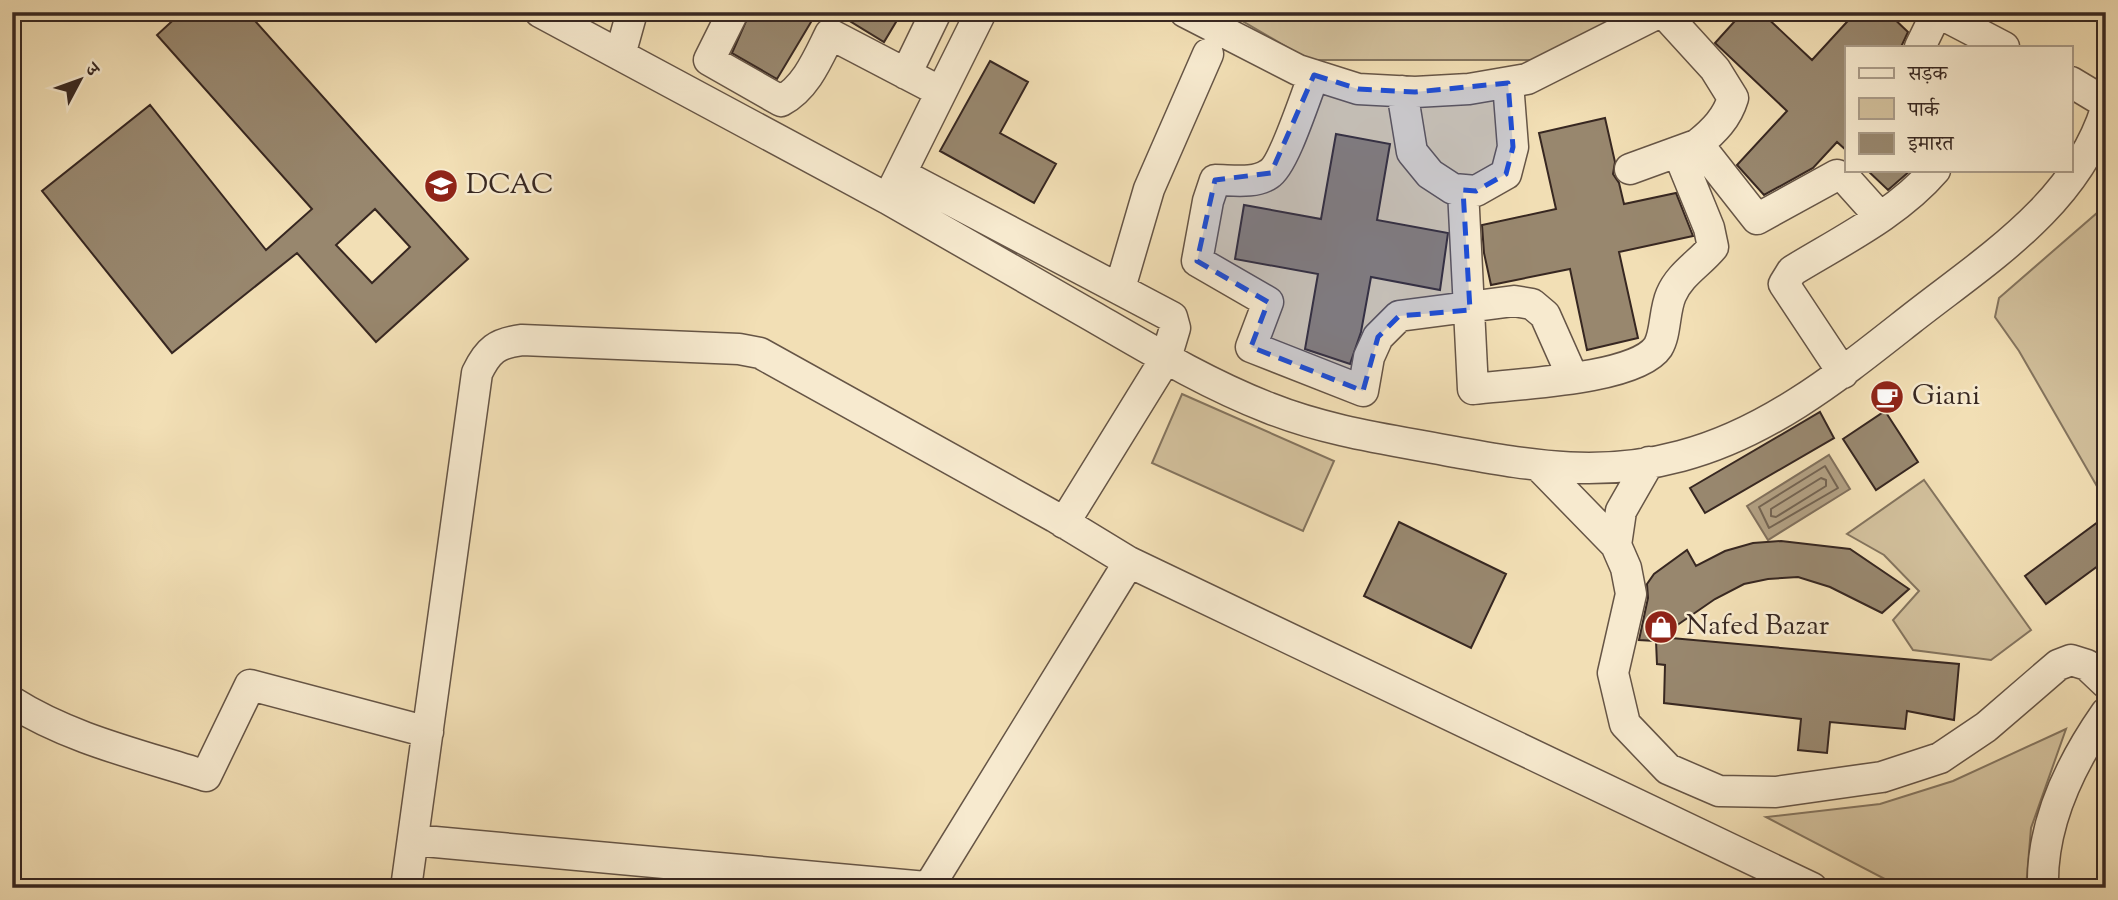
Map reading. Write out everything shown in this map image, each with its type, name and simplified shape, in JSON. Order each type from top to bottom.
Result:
[{"type":"street","points":[[540,12],[620,55],[894,186],[1120,288],[1172,317],[1175,328],[1166,358],[1064,523]]},
{"type":"street","points":[[620,55],[632,12]]},
{"type":"street","points":[[733,12],[709,60],[781,101],[793,95],[831,34],[941,92]]},
{"type":"street","points":[[906,74],[936,12]]},
{"type":"street","points":[[894,186],[981,12]]},
{"type":"street","points":[[1185,12],[1314,75],[1358,89],[1402,91],[1469,89],[1527,79],[1662,12],[1714,69],[1733,98],[1730,110],[1716,129],[1688,148],[1630,169]]},
{"type":"street","points":[[1920,46],[1937,12],[1972,40],[1999,46]]},
{"type":"street","points":[[1120,288],[1149,189],[1208,54]]},
{"type":"street","points":[[1314,75],[1283,157],[1271,173],[1258,179],[1215,180],[1208,201],[1198,261],[1268,302],[1251,347],[1363,391],[1369,357],[1377,337],[1399,316],[1469,310],[1514,301],[1532,304],[1545,315],[1573,378]]},
{"type":"street","points":[[1402,91],[1412,152],[1430,174],[1453,189],[1476,191],[1506,174],[1513,147],[1507,82]]},
{"type":"street","points":[[2072,83],[2106,103]]},
{"type":"street","points":[[894,186],[1166,358],[1268,408],[1341,431],[1541,468],[1614,468],[1681,456],[1739,434],[1796,405],[1843,373],[2030,227],[2075,172],[2098,136],[2106,109]]},
{"type":"street","points":[[1463,190],[1473,389],[1601,375],[1641,360],[1656,349],[1662,338],[1663,321],[1672,294],[1684,274],[1713,247],[1688,148]]},
{"type":"street","points":[[1688,148],[1757,219],[1837,175],[1845,178],[1880,217]]},
{"type":"street","points":[[1843,373],[1784,284],[1792,271],[1880,217],[1919,189],[1933,172]]},
{"type":"street","points":[[406,888],[477,373],[486,353],[503,342],[522,340],[738,349],[760,353],[1129,562],[1812,888]]},
{"type":"street","points":[[1616,545],[1621,511],[1649,462]]},
{"type":"street","points":[[1541,468],[1616,545],[1626,568],[1631,594],[1613,673],[1626,724],[1668,769],[1720,791],[1789,790],[1882,776],[1940,758],[1986,727],[2058,665],[2071,660],[2087,665],[2106,683]]},
{"type":"street","points":[[413,840],[934,886],[1129,562]]},
{"type":"street","points":[[12,702],[33,716],[76,734],[206,776],[250,685],[428,732]]},
{"type":"street","points":[[2043,888],[2043,873],[2055,812],[2080,750],[2106,713]]},
{"type":"highlighted area","points":[[1314,75],[1358,89],[1415,92],[1508,83],[1513,147],[1506,174],[1476,191],[1463,190],[1470,310],[1399,316],[1378,337],[1363,391],[1251,347],[1268,302],[1197,261],[1215,180],[1271,173]]},
{"type":"green space","points":[[1227,12],[1626,12],[1555,60],[1309,60]]},
{"type":"green space","points":[[2106,197],[2106,502],[2019,351],[1995,317],[1999,298],[2098,212]]},
{"type":"green space","points":[[1182,394],[1334,461],[1303,531],[1152,463]]},
{"type":"green space","points":[[1924,480],[2031,630],[1991,660],[1913,650],[1893,620],[1919,591],[1884,555],[1847,534]]},
{"type":"green space","points":[[2066,729],[2031,828],[2026,888],[1902,888],[1766,817],[1880,804],[1953,781]]},
{"type":"water","points":[[1829,455],[1850,489],[1768,540],[1747,506]]},
{"type":"building","points":[[182,12],[247,12],[468,259],[376,342],[297,253],[172,353],[42,191],[150,105],[266,250],[312,209],[157,35]],"holes":[[[375,209],[410,247],[372,283],[336,245]]]},
{"type":"building","points":[[750,12],[817,12],[777,79],[732,53]]},
{"type":"building","points":[[835,12],[902,12],[884,42]]},
{"type":"building","points":[[1743,12],[1761,12],[1812,60],[1856,12],[1887,12],[1908,32],[1901,46],[1845,46],[1845,149],[1837,142],[1813,168],[1764,195],[1737,165],[1787,111],[1715,43]]},
{"type":"building","points":[[990,61],[1028,82],[1000,133],[1056,164],[1034,203],[940,151]]},
{"type":"building","points":[[1605,118],[1615,162],[1613,174],[1619,183],[1624,204],[1676,193],[1693,236],[1619,252],[1638,338],[1587,350],[1570,269],[1491,285],[1484,253],[1482,225],[1556,209],[1539,133]]},
{"type":"building","points":[[1336,134],[1390,144],[1377,220],[1448,233],[1440,290],[1371,277],[1361,332],[1350,364],[1305,349],[1318,274],[1235,259],[1244,205],[1321,219]]},
{"type":"building","points":[[1869,172],[1909,172],[1888,190]]},
{"type":"building","points":[[1885,411],[1918,462],[1876,490],[1843,439]]},
{"type":"building","points":[[1820,412],[1834,438],[1705,513],[1690,488]]},
{"type":"building","points":[[2106,516],[2106,560],[2046,604],[2025,576]]},
{"type":"building","points":[[1399,522],[1506,574],[1471,648],[1364,596]]},
{"type":"building","points":[[1781,541],[1850,549],[1909,589],[1882,613],[1830,587],[1798,577],[1768,579],[1744,584],[1715,599],[1660,637],[1959,664],[1954,720],[1907,711],[1905,729],[1830,722],[1827,753],[1798,750],[1801,719],[1664,703],[1665,665],[1657,664],[1656,641],[1639,640],[1648,598],[1647,584],[1654,574],[1687,550],[1696,566],[1725,551],[1753,543]]},
{"type":"place","name":"DCAC","points":[[441,186]]},
{"type":"place","name":"Giani","points":[[1887,397]]},
{"type":"place","name":"Nafed Bazar","points":[[1661,627]]}]
